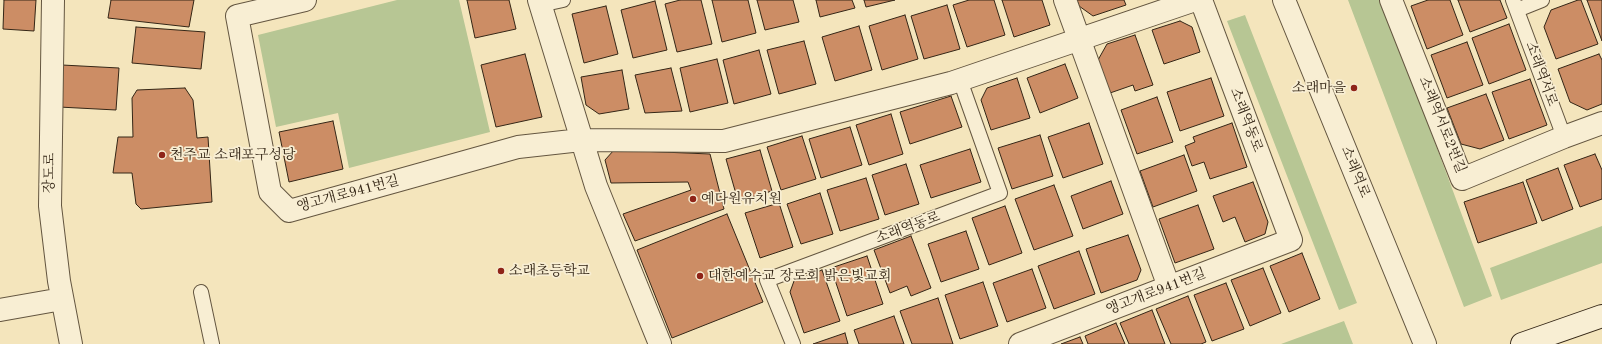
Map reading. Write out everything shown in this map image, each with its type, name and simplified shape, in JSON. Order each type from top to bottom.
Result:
[{"type":"street","name":"장도로","points":[[53,0],[50,206],[58,281],[72,344]]},
{"type":"street","name":"앵고개로941번길","points":[[305,0],[237,16],[270,192],[288,211],[518,147],[582,140]]},
{"type":"street","points":[[1065,0],[1169,287]]},
{"type":"street","points":[[582,140],[724,141],[960,80],[1195,0]]},
{"type":"street","name":"소래역동로","points":[[1201,0],[1291,240]]},
{"type":"street","name":"소래역로","points":[[1284,0],[1425,344]]},
{"type":"street","name":"소래역서로2번길","points":[[1391,0],[1462,179],[1602,123]]},
{"type":"street","points":[[540,3],[596,186],[660,344]]},
{"type":"street","name":"앵고개로941번길","points":[[1020,344],[1291,240]]},
{"type":"street","points":[[0,310],[62,299]]},
{"type":"street","points":[[1522,344],[1602,316]]},
{"type":"lane","points":[[540,3],[563,0]]},
{"type":"lane","name":"소래역서로","points":[[1542,0],[1515,5],[1564,137]]},
{"type":"lane","name":"소래역동로","points":[[793,344],[767,280],[1000,193],[960,80]]},
{"type":"lane","points":[[201,292],[212,344]]},
{"type":"green space","points":[[397,0],[459,0],[490,132],[349,168],[338,113],[276,127],[258,35]]},
{"type":"green space","points":[[1348,0],[1382,0],[1492,296],[1464,307]]},
{"type":"green space","points":[[1245,15],[1357,303],[1339,310],[1227,21]]},
{"type":"green space","points":[[1602,226],[1602,263],[1501,300],[1490,268]]},
{"type":"green space","points":[[1344,321],[1353,344],[1281,344]]},
{"type":"building","points":[[4,0],[36,0],[34,31],[3,29]]},
{"type":"building","points":[[111,0],[194,0],[189,27],[108,18]]},
{"type":"building","points":[[467,0],[509,0],[516,29],[475,38]]},
{"type":"building","points":[[680,0],[701,0],[712,44],[677,52],[665,4]]},
{"type":"building","points":[[712,0],[748,0],[756,33],[722,42]]},
{"type":"building","points":[[757,0],[793,0],[799,22],[765,30]]},
{"type":"building","points":[[816,0],[852,0],[855,8],[820,17]]},
{"type":"building","points":[[864,0],[895,0],[866,7]]},
{"type":"building","points":[[969,0],[994,0],[1005,35],[967,47],[953,5]]},
{"type":"building","points":[[1002,0],[1042,0],[1050,25],[1014,37]]},
{"type":"building","points":[[1077,0],[1124,0],[1126,5],[1093,16],[1079,6]]},
{"type":"building","points":[[1428,0],[1450,0],[1463,35],[1427,49],[1411,6]]},
{"type":"building","points":[[1458,0],[1500,0],[1507,18],[1470,32]]},
{"type":"building","points":[[1581,0],[1598,44],[1556,59],[1544,27],[1551,10]]},
{"type":"building","points":[[1587,0],[1602,0],[1602,41]]},
{"type":"building","points":[[655,1],[667,50],[633,58],[621,10]]},
{"type":"building","points":[[947,5],[960,49],[924,59],[911,16]]},
{"type":"building","points":[[606,6],[618,54],[584,63],[572,14]]},
{"type":"building","points":[[905,15],[918,59],[882,70],[869,26]]},
{"type":"building","points":[[1180,21],[1192,27],[1200,52],[1164,64],[1152,30]]},
{"type":"building","points":[[1509,24],[1526,70],[1489,84],[1472,38]]},
{"type":"building","points":[[859,26],[872,70],[835,81],[822,37]]},
{"type":"building","points":[[136,27],[205,32],[201,69],[132,63]]},
{"type":"building","points":[[1135,35],[1153,85],[1135,91],[1133,85],[1110,93],[1098,60],[1107,44]]},
{"type":"building","points":[[804,41],[816,84],[779,94],[767,50]]},
{"type":"building","points":[[1467,42],[1483,85],[1447,98],[1431,55]]},
{"type":"building","points":[[759,50],[771,94],[734,104],[723,60]]},
{"type":"building","points":[[525,54],[542,117],[496,127],[481,65]]},
{"type":"building","points":[[1599,54],[1602,60],[1602,104],[1587,110],[1570,102],[1558,69]]},
{"type":"building","points":[[717,59],[728,103],[690,112],[680,68]]},
{"type":"building","points":[[1065,64],[1078,98],[1040,113],[1027,78]]},
{"type":"building","points":[[62,65],[119,68],[116,110],[59,107]]},
{"type":"building","points":[[671,68],[682,111],[645,113],[635,75]]},
{"type":"building","points":[[622,70],[629,109],[599,114],[586,105],[581,77]]},
{"type":"building","points":[[1017,78],[1030,118],[991,130],[981,100],[987,88]]},
{"type":"building","points":[[1211,78],[1224,116],[1180,131],[1167,92]]},
{"type":"building","points":[[1530,79],[1547,125],[1509,139],[1492,92]]},
{"type":"building","name":"천주교 소래포구성당","points":[[185,88],[193,100],[197,138],[208,137],[212,202],[141,209],[136,204],[132,173],[113,173],[118,137],[133,137],[132,98],[137,90]]},
{"type":"building","points":[[1486,94],[1504,140],[1480,149],[1461,144],[1447,108]]},
{"type":"building","points":[[951,96],[962,127],[910,144],[900,112]]},
{"type":"building","points":[[1157,97],[1173,142],[1137,154],[1121,110]]},
{"type":"building","points":[[891,114],[903,154],[869,165],[856,125]]},
{"type":"building","points":[[333,121],[343,169],[289,182],[279,132]]},
{"type":"building","points":[[1089,123],[1103,164],[1063,178],[1048,137]]},
{"type":"building","points":[[1232,123],[1247,167],[1210,179],[1204,162],[1192,166],[1185,146],[1195,142],[1193,137]]},
{"type":"building","points":[[850,127],[862,165],[821,178],[809,139]]},
{"type":"building","points":[[1040,135],[1053,176],[1012,189],[998,148]]},
{"type":"building","points":[[802,136],[816,179],[781,190],[767,147]]},
{"type":"building","points":[[970,149],[981,182],[931,198],[920,165]]},
{"type":"building","name":"예다원유치원","points":[[614,150],[710,154],[724,209],[635,241],[623,214],[691,190],[688,182],[611,183],[605,160]]},
{"type":"building","points":[[760,150],[772,191],[738,201],[726,159]]},
{"type":"building","points":[[1595,154],[1602,170],[1602,199],[1580,207],[1564,165]]},
{"type":"building","points":[[1184,155],[1197,191],[1153,207],[1140,171]]},
{"type":"building","points":[[906,164],[919,204],[885,215],[872,175]]},
{"type":"building","points":[[1558,168],[1573,209],[1542,221],[1526,180]]},
{"type":"building","points":[[866,178],[879,219],[840,231],[827,190]]},
{"type":"building","points":[[1111,181],[1123,214],[1083,229],[1071,196]]},
{"type":"building","points":[[1253,182],[1268,222],[1265,234],[1245,242],[1235,217],[1223,222],[1213,196]]},
{"type":"building","points":[[1523,182],[1537,223],[1478,243],[1464,202]]},
{"type":"building","points":[[1054,185],[1073,236],[1034,250],[1015,199]]},
{"type":"building","points":[[820,193],[833,234],[801,244],[787,204]]},
{"type":"building","points":[[779,203],[793,247],[760,258],[745,213]]},
{"type":"building","points":[[1198,205],[1214,249],[1175,263],[1159,219]]},
{"type":"building","points":[[1005,206],[1022,253],[989,265],[972,218]]},
{"type":"building","name":"대한예수교 장로회 밝은빛교회","points":[[727,214],[763,302],[672,338],[637,250]]},
{"type":"building","points":[[966,231],[979,269],[941,282],[928,244]]},
{"type":"building","points":[[1128,235],[1141,270],[1137,280],[1101,293],[1086,249]]},
{"type":"building","points":[[911,236],[931,288],[911,296],[907,286],[890,293],[874,250]]},
{"type":"building","points":[[1079,251],[1095,294],[1054,309],[1038,266]]},
{"type":"building","points":[[1302,253],[1320,299],[1289,312],[1270,266]]},
{"type":"building","points":[[867,256],[883,304],[847,316],[831,268]]},
{"type":"building","points":[[1263,268],[1281,313],[1250,326],[1231,280]]},
{"type":"building","points":[[1032,269],[1046,308],[1007,322],[993,283]]},
{"type":"building","points":[[822,270],[840,321],[804,333],[790,292],[794,281]]},
{"type":"building","points":[[983,282],[998,326],[960,339],[945,295]]},
{"type":"building","points":[[1226,283],[1244,329],[1212,341],[1194,295]]},
{"type":"building","points":[[1188,296],[1206,342],[1201,344],[1171,344],[1156,309]]},
{"type":"building","points":[[938,298],[953,344],[912,344],[900,311]]},
{"type":"building","points":[[1152,310],[1165,344],[1129,344],[1120,323]]},
{"type":"building","points":[[894,316],[904,344],[859,344],[854,330]]},
{"type":"building","points":[[1116,323],[1125,344],[1088,344],[1085,336]]},
{"type":"building","points":[[845,333],[848,344],[813,344]]},
{"type":"building","points":[[1080,337],[1083,344],[1061,344]]},
{"type":"place","name":"소래마을","points":[[1354,88]]},
{"type":"place","name":"천주교 소래포구성당","points":[[162,155]]},
{"type":"place","name":"예다원유치원","points":[[693,199]]},
{"type":"place","name":"소래초등학교","points":[[501,271]]},
{"type":"place","name":"대한예수교 장로회 밝은빛교회","points":[[700,276]]}]
